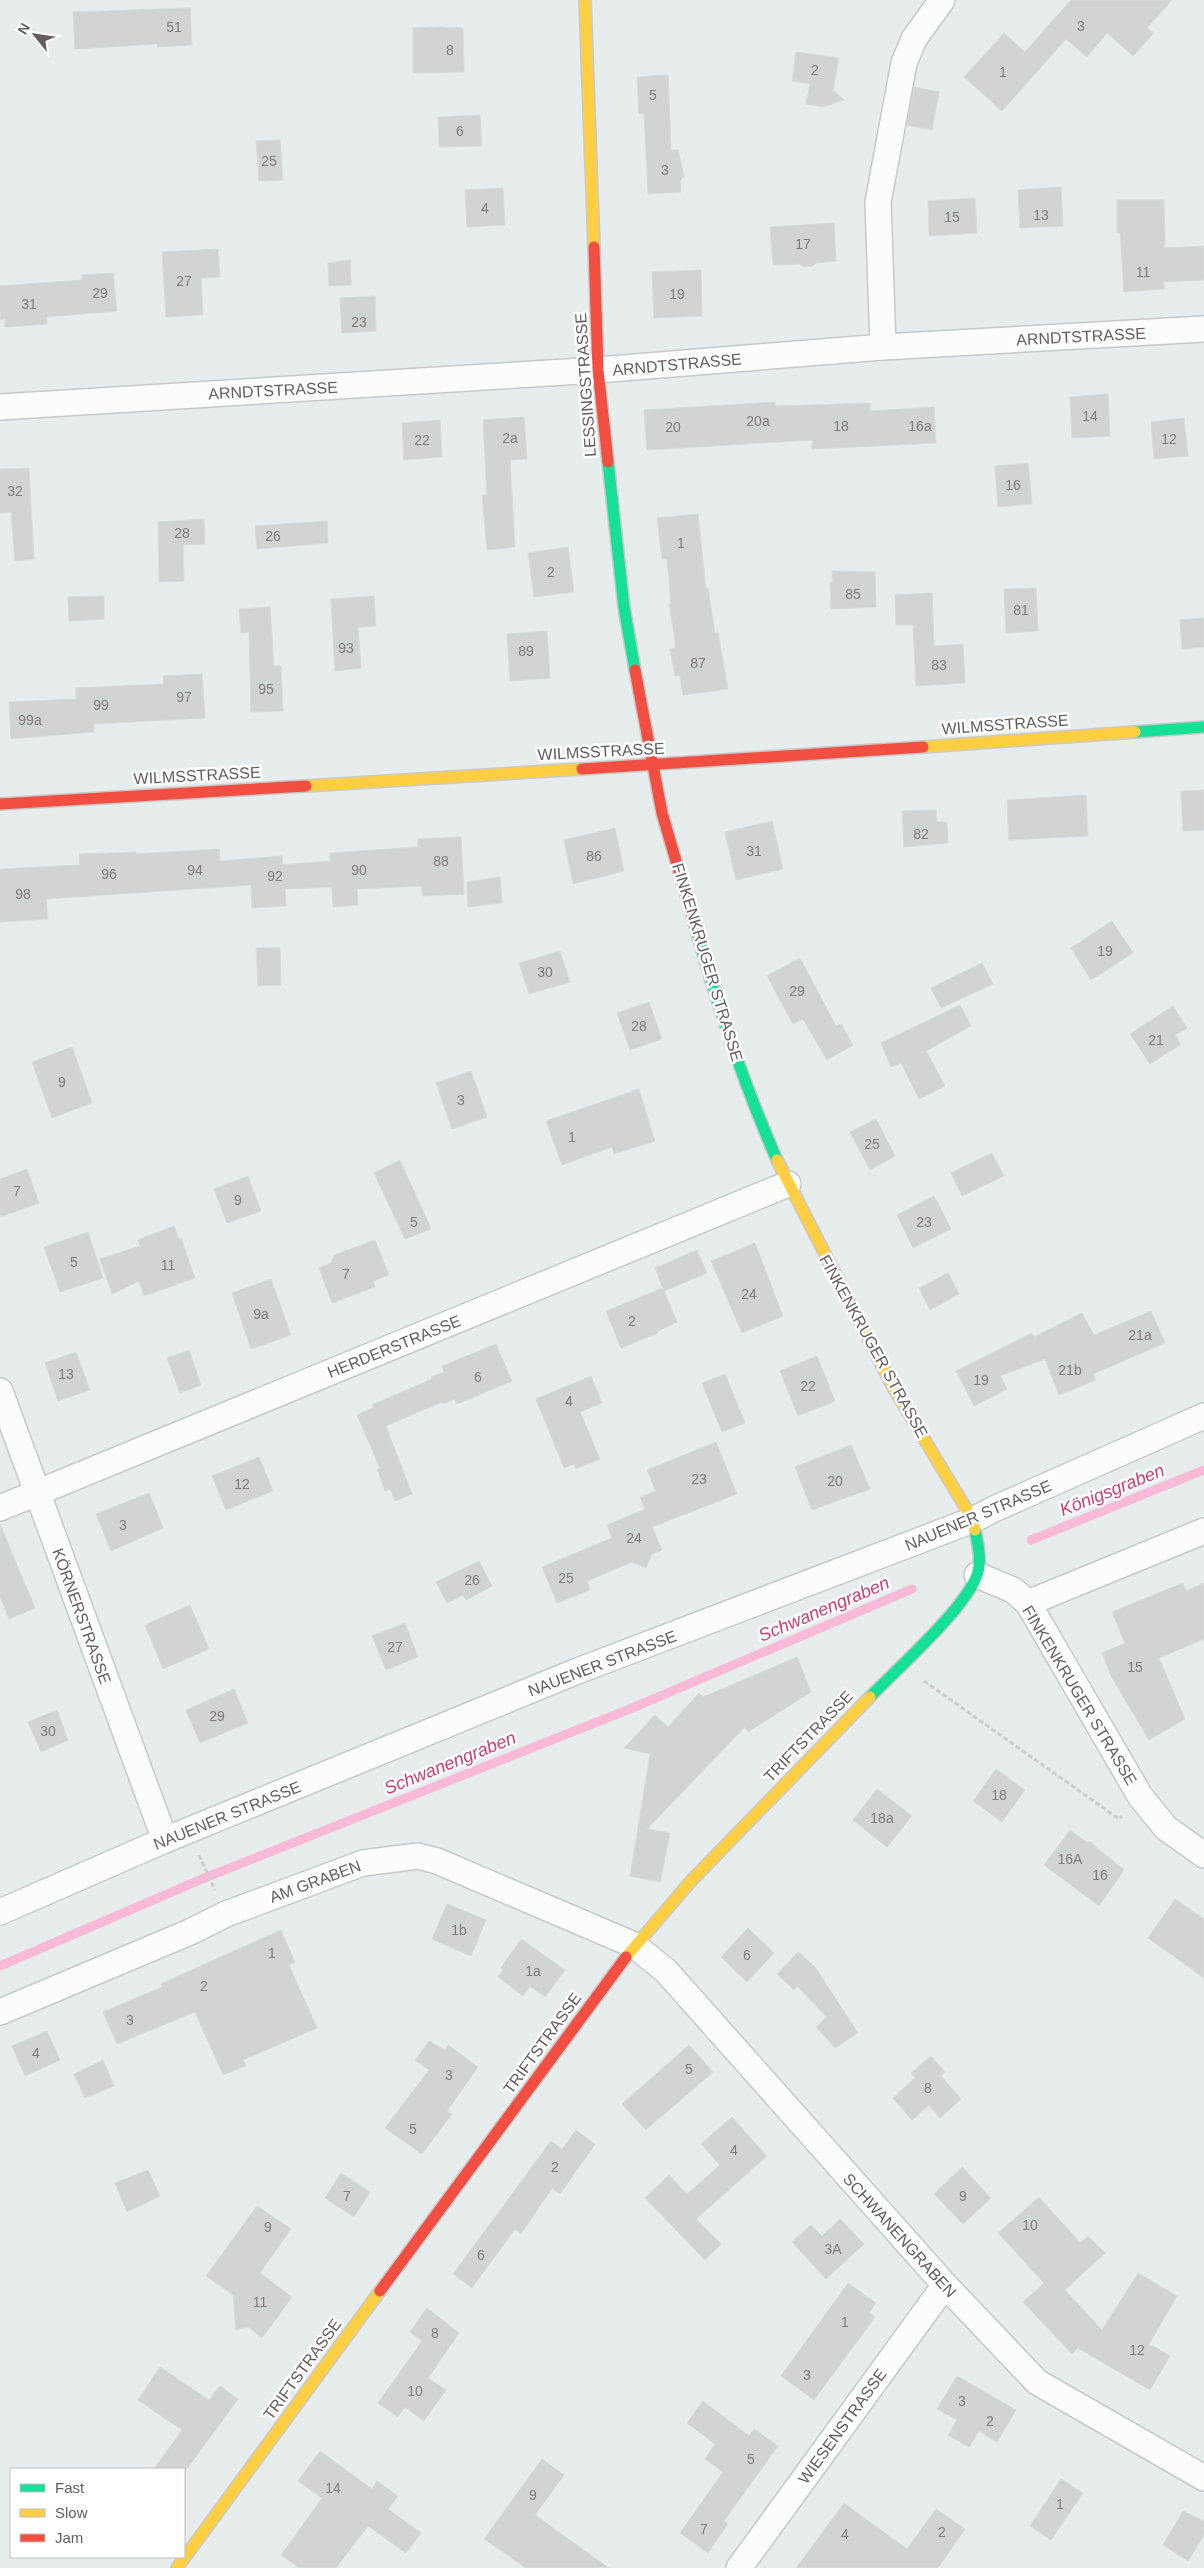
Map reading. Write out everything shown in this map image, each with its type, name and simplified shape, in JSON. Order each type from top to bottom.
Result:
[{"type":"street","name":"LESSINGSTRASSE","points":[[585,0],[598,370],[624,607],[651,764]]},
{"type":"street","points":[[883,347],[878,202],[904,63],[914,39],[942,0]]},
{"type":"street","name":"ARNDTSTRASSE","points":[[0,407],[598,370],[883,347],[1204,329]]},
{"type":"street","name":"WILMSSTRASSE","points":[[0,804],[651,764],[1204,727]]},
{"type":"street","name":"FINKENKRUGER STRASSE","points":[[651,764],[662,813],[714,996],[758,1116],[788,1184],[894,1389],[973,1520],[978,1545],[977,1575],[1013,1590],[1028,1603],[1140,1796],[1166,1828],[1204,1855]]},
{"type":"street","name":"HERDERSTRASSE","points":[[0,1508],[788,1184]]},
{"type":"street","name":"KÖRNERSTRASSE","points":[[0,1391],[165,1840]]},
{"type":"street","name":"NAUENER STRASSE","points":[[0,1912],[165,1840],[575,1672],[973,1520],[1204,1416]]},
{"type":"street","points":[[1028,1603],[1204,1531]]},
{"type":"street","name":"TRIFTSTRASSE","points":[[185,2557],[634,1945],[691,1881],[953,1609],[977,1575]]},
{"type":"street","name":"AM GRABEN","points":[[0,2012],[190,1932],[226,1914],[363,1863],[399,1857],[418,1856],[437,1861],[634,1945]]},
{"type":"street","name":"SCHWANENGRABEN","points":[[634,1945],[666,1971],[945,2285],[1037,2382],[1204,2478]]},
{"type":"street","name":"WIESENSTRASSE","points":[[739,2568],[945,2285]]},
{"type":"path","points":[[901,1665],[1119,1819],[1140,1796]]},
{"type":"path","points":[[201,1860],[216,1894]]},
{"type":"building","points":[[1071,0],[1172,0],[1147,28],[1154,33],[1133,56],[1107,33],[1087,57],[1066,39],[1002,111],[964,77],[1004,33],[1025,52]]},
{"type":"building","points":[[190,8],[192,45],[157,47],[157,44],[75,49],[73,12]]},
{"type":"building","points":[[413,28],[463,28],[464,72],[413,73]]},
{"type":"building","points":[[796,52],[839,58],[833,90],[844,100],[823,107],[806,104],[810,84],[792,81]]},
{"type":"building","points":[[668,75],[671,150],[678,150],[684,176],[680,181],[681,192],[648,194],[644,114],[639,114],[637,77]]},
{"type":"building","points":[[914,87],[939,92],[932,130],[907,125]]},
{"type":"building","points":[[480,115],[482,146],[439,147],[438,117]]},
{"type":"building","points":[[280,140],[283,180],[259,181],[256,141]]},
{"type":"building","points":[[1061,187],[1063,226],[1020,228],[1018,190]]},
{"type":"building","points":[[503,188],[505,225],[467,227],[465,190]]},
{"type":"building","points":[[975,198],[977,233],[929,236],[928,201]]},
{"type":"building","points":[[1117,200],[1164,200],[1165,248],[1204,246],[1204,280],[1164,282],[1164,289],[1124,292],[1120,233],[1117,233]]},
{"type":"building","points":[[834,223],[836,261],[816,263],[813,266],[804,267],[800,264],[773,265],[770,227]]},
{"type":"building","points":[[218,249],[220,277],[201,278],[203,315],[166,317],[162,252]]},
{"type":"building","points":[[350,260],[351,285],[329,286],[328,263]]},
{"type":"building","points":[[701,270],[702,316],[654,318],[652,272]]},
{"type":"building","points":[[113,273],[117,311],[46,317],[47,324],[5,327],[5,319],[0,320],[0,286],[82,280],[82,275]]},
{"type":"building","points":[[375,296],[376,331],[342,333],[340,298]]},
{"type":"building","points":[[1108,394],[1110,436],[1072,438],[1070,397]]},
{"type":"building","points":[[775,402],[775,406],[870,403],[870,411],[934,407],[936,443],[812,449],[812,440],[647,450],[644,410]]},
{"type":"building","points":[[524,417],[527,459],[510,460],[515,547],[487,550],[482,495],[487,495],[483,420]]},
{"type":"building","points":[[1184,418],[1188,456],[1154,459],[1151,422]]},
{"type":"building","points":[[440,420],[442,457],[404,460],[402,423]]},
{"type":"building","points":[[1028,463],[1032,504],[998,507],[995,466]]},
{"type":"building","points":[[29,468],[34,559],[15,561],[11,512],[0,513],[0,469]]},
{"type":"building","points":[[698,514],[706,589],[708,588],[715,633],[718,633],[728,689],[683,695],[680,676],[675,676],[670,649],[675,648],[675,640],[669,604],[671,604],[667,559],[662,559],[657,518]]},
{"type":"building","points":[[204,519],[205,544],[183,545],[184,581],[159,582],[158,522]]},
{"type":"building","points":[[327,521],[328,543],[257,549],[255,526]]},
{"type":"building","points":[[568,547],[574,592],[534,597],[528,553]]},
{"type":"building","points":[[832,571],[875,572],[876,607],[831,609],[830,582],[833,582]]},
{"type":"building","points":[[1036,588],[1038,631],[1006,633],[1004,589]]},
{"type":"building","points":[[932,593],[934,646],[963,644],[965,683],[916,686],[913,625],[896,625],[895,595]]},
{"type":"building","points":[[104,596],[104,619],[69,621],[68,597]]},
{"type":"building","points":[[374,596],[376,626],[358,627],[361,668],[335,671],[331,599]]},
{"type":"building","points":[[270,607],[274,666],[281,666],[283,711],[251,712],[249,632],[241,633],[239,609]]},
{"type":"building","points":[[1204,618],[1204,647],[1182,649],[1180,620]]},
{"type":"building","points":[[547,631],[550,678],[510,681],[507,634]]},
{"type":"building","points":[[202,674],[205,718],[94,724],[94,732],[11,739],[9,702],[76,699],[76,688],[164,684],[163,676]]},
{"type":"building","points":[[1204,790],[1204,830],[1183,831],[1181,791]]},
{"type":"building","points":[[1086,795],[1088,836],[1009,840],[1007,800]]},
{"type":"building","points":[[936,810],[937,822],[947,822],[948,843],[904,847],[902,811]]},
{"type":"building","points":[[772,821],[783,869],[736,880],[725,832]]},
{"type":"building","points":[[615,828],[624,871],[573,884],[564,840]]},
{"type":"building","points":[[461,837],[464,894],[423,896],[421,886],[357,889],[358,905],[333,907],[332,887],[285,889],[286,906],[252,908],[251,885],[46,899],[48,919],[0,922],[0,869],[80,865],[79,854],[136,852],[136,854],[219,849],[220,861],[282,856],[283,865],[330,861],[330,853],[418,847],[418,839]]},
{"type":"building","points":[[500,877],[502,903],[468,907],[467,882]]},
{"type":"building","points":[[1112,921],[1133,953],[1091,980],[1071,948]]},
{"type":"building","points":[[256,948],[280,948],[281,985],[258,986]]},
{"type":"building","points":[[560,951],[570,982],[529,994],[519,963]]},
{"type":"building","points":[[800,958],[836,1026],[841,1024],[853,1045],[827,1060],[803,1019],[793,1024],[767,976]]},
{"type":"building","points":[[982,963],[993,984],[941,1008],[931,988]]},
{"type":"building","points":[[649,1002],[662,1039],[630,1050],[617,1013]]},
{"type":"building","points":[[960,1005],[971,1026],[926,1051],[945,1086],[919,1099],[901,1063],[891,1067],[881,1043]]},
{"type":"building","points":[[1173,1006],[1187,1028],[1175,1035],[1181,1044],[1150,1064],[1130,1034]]},
{"type":"building","points":[[72,1047],[92,1103],[52,1118],[32,1062]]},
{"type":"building","points":[[471,1071],[487,1117],[452,1129],[436,1083]]},
{"type":"building","points":[[639,1089],[655,1141],[614,1154],[612,1147],[562,1165],[546,1121]]},
{"type":"building","points":[[876,1119],[895,1156],[870,1170],[850,1132]]},
{"type":"building","points":[[992,1153],[1004,1176],[962,1196],[951,1173]]},
{"type":"building","points":[[400,1160],[431,1229],[405,1239],[374,1173]]},
{"type":"building","points":[[27,1169],[39,1203],[0,1217],[0,1179]]},
{"type":"building","points":[[248,1176],[261,1211],[227,1223],[214,1189]]},
{"type":"building","points":[[934,1196],[951,1229],[913,1248],[897,1215]]},
{"type":"building","points":[[174,1226],[179,1239],[181,1238],[195,1278],[144,1296],[139,1281],[112,1294],[100,1259],[140,1246],[138,1240]]},
{"type":"building","points":[[88,1232],[103,1278],[60,1292],[44,1247]]},
{"type":"building","points":[[375,1240],[389,1275],[373,1281],[375,1287],[332,1303],[319,1268],[331,1263],[334,1255]]},
{"type":"building","points":[[755,1243],[783,1316],[742,1333],[711,1261]]},
{"type":"building","points":[[697,1250],[707,1273],[664,1291],[655,1268]]},
{"type":"building","points":[[948,1273],[959,1294],[930,1310],[919,1288]]},
{"type":"building","points":[[271,1279],[291,1335],[251,1349],[232,1293]]},
{"type":"building","points":[[663,1288],[677,1322],[658,1331],[658,1333],[621,1348],[606,1311]]},
{"type":"building","points":[[1151,1311],[1165,1343],[1093,1374],[1096,1380],[1059,1395],[1045,1359],[1000,1376],[1007,1389],[974,1406],[956,1371],[1032,1333],[1034,1337],[1082,1313],[1094,1335]]},
{"type":"building","points":[[496,1344],[512,1381],[457,1404],[455,1399],[443,1404],[442,1402],[386,1426],[412,1494],[395,1501],[390,1489],[385,1491],[377,1469],[380,1468],[357,1415],[373,1408],[372,1405],[432,1379],[431,1377],[444,1372],[442,1366]]},
{"type":"building","points":[[189,1350],[201,1385],[180,1393],[167,1358]]},
{"type":"building","points":[[76,1352],[90,1390],[58,1401],[45,1363]]},
{"type":"building","points":[[817,1356],[835,1401],[798,1416],[780,1371]]},
{"type":"building","points":[[725,1374],[745,1423],[722,1432],[702,1383]]},
{"type":"building","points":[[591,1376],[602,1403],[580,1412],[600,1459],[576,1469],[574,1464],[564,1468],[536,1399]]},
{"type":"building","points":[[716,1442],[737,1494],[652,1527],[662,1550],[652,1554],[646,1568],[632,1562],[587,1581],[590,1590],[557,1603],[542,1567],[612,1538],[607,1525],[645,1509],[640,1497],[656,1491],[647,1470]]},
{"type":"building","points":[[851,1445],[870,1489],[812,1510],[795,1467]]},
{"type":"building","points":[[259,1457],[273,1491],[226,1510],[212,1476]]},
{"type":"building","points":[[149,1493],[163,1528],[111,1551],[96,1514]]},
{"type":"building","points":[[0,1524],[35,1608],[9,1619],[0,1597]]},
{"type":"building","points":[[479,1561],[492,1586],[466,1600],[463,1595],[447,1603],[436,1582]]},
{"type":"building","points":[[1183,1583],[1186,1591],[1204,1583],[1204,1639],[1159,1658],[1185,1719],[1149,1740],[1111,1676],[1102,1653],[1125,1643],[1112,1612]]},
{"type":"building","points":[[190,1605],[209,1649],[163,1669],[145,1625]]},
{"type":"building","points":[[405,1623],[418,1657],[386,1670],[372,1636]]},
{"type":"building","points":[[797,1657],[811,1692],[748,1732],[745,1727],[647,1829],[670,1833],[660,1882],[630,1876],[650,1754],[624,1748],[655,1715],[668,1727],[699,1693],[703,1697]]},
{"type":"building","points":[[234,1689],[248,1723],[200,1743],[186,1710]]},
{"type":"building","points":[[57,1710],[68,1740],[41,1752],[28,1722]]},
{"type":"building","points":[[996,1769],[1025,1790],[1002,1822],[973,1801]]},
{"type":"building","points":[[877,1789],[912,1816],[887,1847],[853,1820]]},
{"type":"building","points":[[1070,1830],[1088,1843],[1089,1841],[1124,1870],[1099,1906],[1044,1865]]},
{"type":"building","points":[[1175,1899],[1204,1919],[1204,1978],[1148,1938]]},
{"type":"building","points":[[447,1904],[486,1920],[471,1956],[432,1939]]},
{"type":"building","points":[[748,1928],[774,1953],[747,1982],[721,1957]]},
{"type":"building","points":[[281,1930],[295,1962],[289,1965],[317,2028],[243,2060],[246,2066],[223,2075],[195,2012],[117,2044],[103,2012],[162,1987],[161,1984]]},
{"type":"building","points":[[521,1939],[565,1970],[545,1997],[530,1986],[523,1996],[498,1977],[503,1970],[501,1968]]},
{"type":"building","points":[[798,1952],[815,1967],[858,2033],[835,2048],[816,2027],[827,2017],[797,1986],[794,1990],[777,1974]]},
{"type":"building","points":[[47,2031],[60,2060],[25,2076],[12,2046]]},
{"type":"building","points":[[429,2041],[445,2050],[448,2045],[478,2067],[447,2111],[452,2114],[422,2154],[385,2128],[429,2070],[415,2060]]},
{"type":"building","points":[[689,2045],[713,2072],[646,2130],[622,2104]]},
{"type":"building","points":[[931,2056],[945,2072],[941,2076],[961,2099],[940,2118],[929,2105],[912,2120],[893,2098],[915,2078],[911,2073]]},
{"type":"building","points":[[103,2060],[114,2086],[85,2098],[74,2074]]},
{"type":"building","points":[[732,2117],[767,2156],[696,2219],[721,2244],[705,2260],[645,2198],[669,2175],[687,2194],[720,2165],[701,2144]]},
{"type":"building","points":[[576,2130],[595,2144],[560,2194],[552,2188],[521,2234],[515,2229],[472,2288],[453,2274],[551,2141],[562,2149]]},
{"type":"building","points":[[962,2167],[991,2198],[963,2224],[934,2194]]},
{"type":"building","points":[[148,2170],[160,2196],[127,2212],[115,2183]]},
{"type":"building","points":[[341,2173],[370,2192],[354,2217],[325,2198]]},
{"type":"building","points":[[1039,2197],[1080,2243],[1088,2236],[1105,2253],[1065,2290],[1102,2330],[1138,2273],[1177,2296],[1148,2346],[1153,2346],[1170,2356],[1150,2390],[1078,2348],[1072,2354],[1023,2302],[1044,2283],[998,2233]]},
{"type":"building","points":[[257,2206],[291,2229],[260,2273],[292,2297],[262,2338],[249,2327],[236,2330],[233,2295],[206,2276]]},
{"type":"building","points":[[840,2219],[864,2244],[826,2279],[792,2242],[811,2225],[822,2236]]},
{"type":"building","points":[[848,2283],[876,2303],[869,2313],[875,2317],[814,2400],[781,2376]]},
{"type":"building","points":[[427,2308],[459,2333],[428,2378],[446,2390],[424,2421],[405,2407],[398,2417],[378,2403],[422,2341],[410,2332]]},
{"type":"building","points":[[160,2367],[209,2400],[220,2386],[238,2399],[187,2469],[155,2468],[182,2430],[138,2400]]},
{"type":"building","points":[[957,2376],[1016,2410],[997,2442],[979,2431],[969,2447],[948,2435],[957,2420],[937,2409]]},
{"type":"building","points":[[703,2401],[749,2436],[754,2429],[778,2446],[724,2521],[728,2524],[708,2553],[680,2533],[723,2472],[705,2459],[715,2444],[687,2423]]},
{"type":"building","points":[[320,2451],[372,2489],[377,2481],[398,2496],[388,2509],[421,2533],[406,2553],[368,2526],[336,2568],[299,2568],[281,2555],[322,2498],[298,2481]]},
{"type":"building","points":[[542,2459],[564,2475],[535,2515],[609,2568],[526,2568],[484,2539]]},
{"type":"building","points":[[1061,2479],[1083,2493],[1051,2540],[1030,2526]]},
{"type":"building","points":[[844,2503],[907,2549],[936,2509],[965,2529],[938,2568],[796,2568]]},
{"type":"building","points":[[1183,2511],[1204,2521],[1204,2535],[1188,2561],[1163,2545]]},
{"type":"waterway","name":"Königsgraben","points":[[1031,1540],[1204,1470]]},
{"type":"waterway","name":"Schwanengraben","points":[[0,1966],[202,1879],[630,1709],[912,1589]]},
{"type":"traffic: fast","points":[[608,462],[624,607],[635,670]]},
{"type":"traffic: fast","points":[[1135,732],[1204,727]]},
{"type":"traffic: fast","points":[[697,933],[733,1048],[777,1160]]},
{"type":"traffic: fast","points":[[870,1697],[945,1621],[970,1589],[977,1575],[979,1564],[975,1530]]},
{"type":"traffic: slow","points":[[585,0],[594,247]]},
{"type":"traffic: slow","points":[[923,747],[1135,732]]},
{"type":"traffic: slow","points":[[306,786],[582,769]]},
{"type":"traffic: slow","points":[[777,1160],[894,1389],[973,1520],[975,1530]]},
{"type":"traffic: slow","points":[[626,1957],[691,1881],[870,1697]]},
{"type":"traffic: slow","points":[[185,2557],[380,2291]]},
{"type":"traffic: slow","points":[[177,2568],[184,2558]]},
{"type":"traffic: jam","points":[[594,247],[598,370],[608,462]]},
{"type":"traffic: jam","points":[[635,670],[662,813],[697,933]]},
{"type":"traffic: jam","points":[[582,769],[923,747]]},
{"type":"traffic: jam","points":[[0,804],[306,786]]},
{"type":"traffic: jam","points":[[380,2291],[626,1957]]}]
